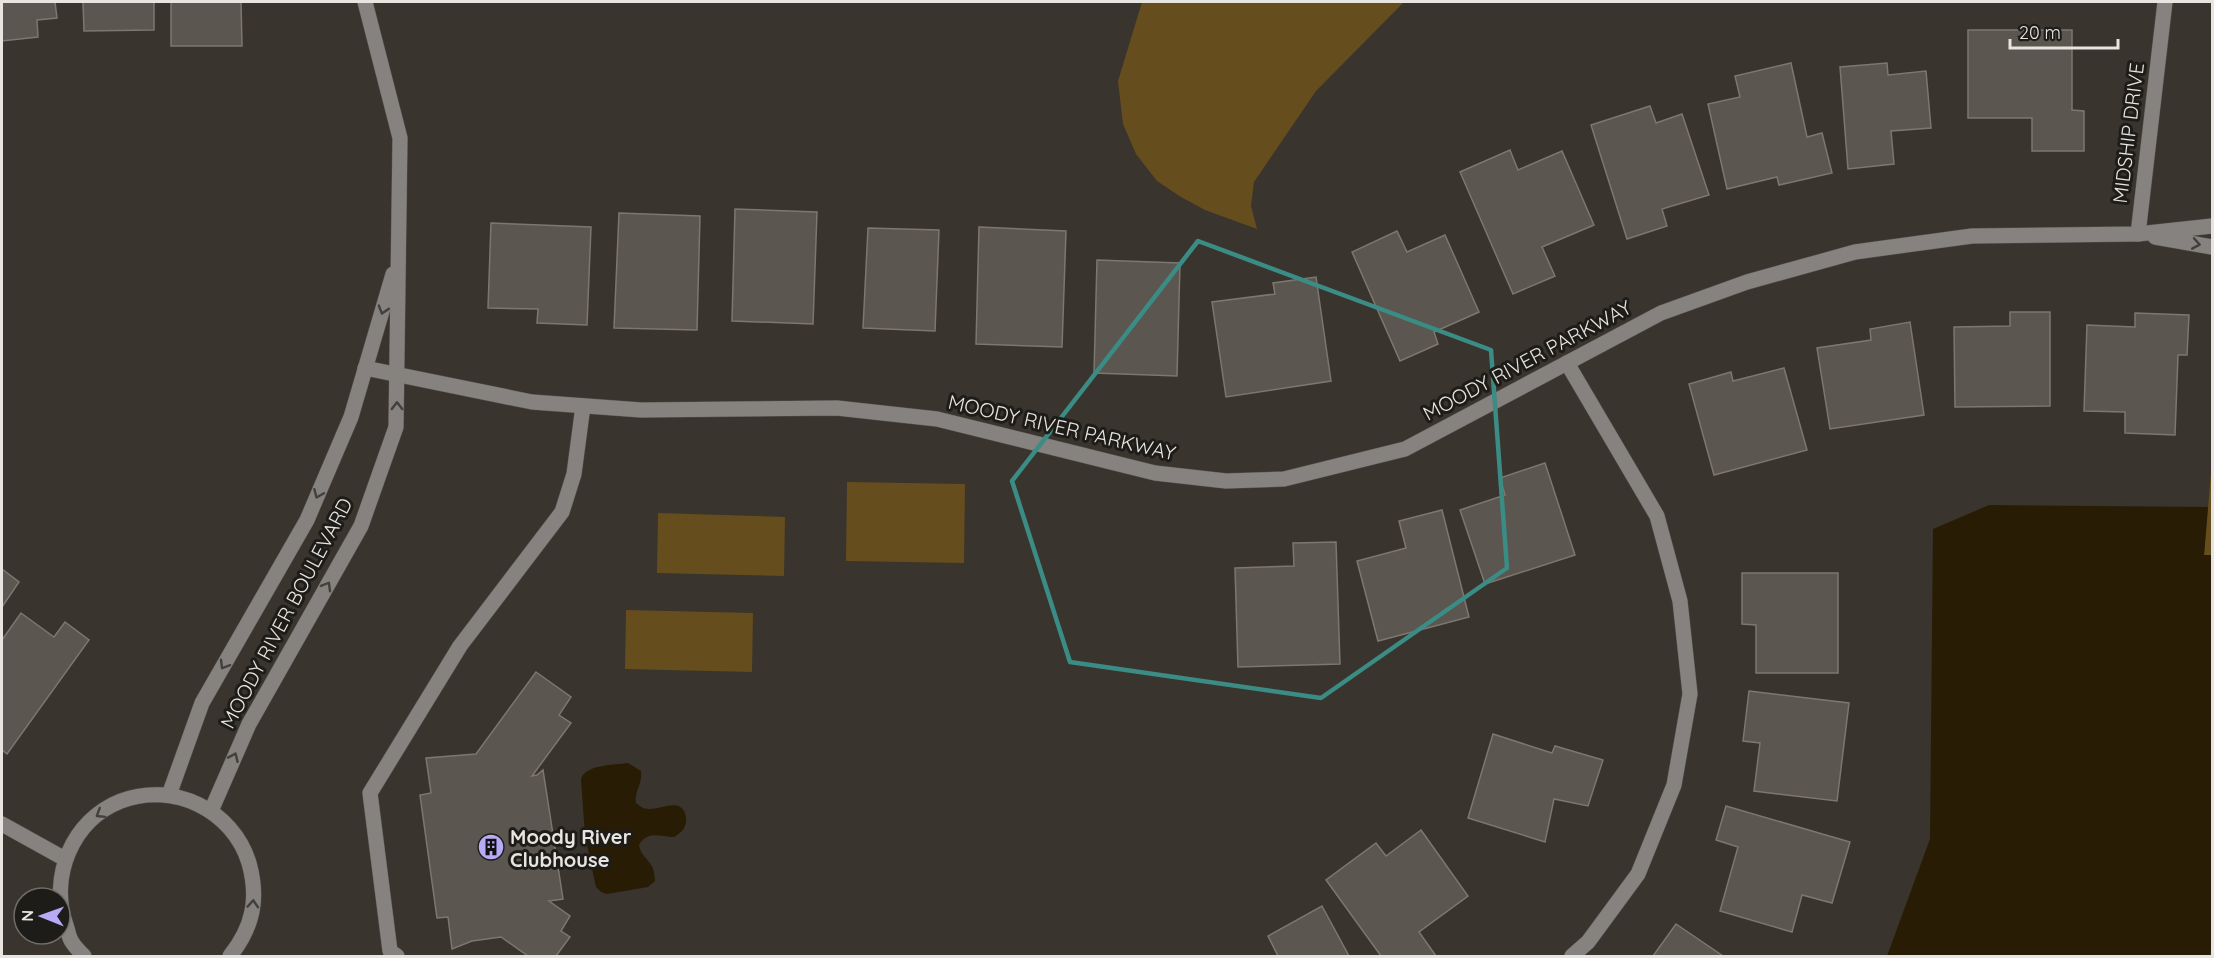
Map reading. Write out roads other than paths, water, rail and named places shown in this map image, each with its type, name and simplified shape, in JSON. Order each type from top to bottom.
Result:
[{"type":"street","name":"MOODY RIVER BOULEVARD","points":[[211,811],[249,724],[361,526],[396,427],[400,138],[364,2]]},
{"type":"street","name":"MIDSHIP DRIVE","points":[[2138,234],[2164,2]]},
{"type":"street","name":"MOODY RIVER PARKWAY","points":[[365,368],[532,402],[641,410],[837,408],[937,419],[1155,473],[1226,481],[1284,479],[1405,449],[1660,313],[1747,282],[1855,252],[1972,236],[2138,234],[2212,226]]},
{"type":"street","name":"MOODY RIVER PARKWAY","points":[[2138,234],[2212,247]]},
{"type":"street","name":"MOODY RIVER BOULEVARD","points":[[169,795],[202,704],[307,520],[351,417],[399,254]]},
{"type":"street","points":[[1567,363],[1657,516],[1680,601],[1690,694],[1674,785],[1638,874],[1588,942],[1572,957]]},
{"type":"street","points":[[397,957],[390,951],[370,793],[460,646],[562,512],[574,474],[583,406]]},
{"type":"street","points":[[84,957],[71,942],[60,909],[60,878],[65,859],[71,846],[92,819],[121,801],[154,794],[169,795],[197,803],[211,811],[225,822],[245,849],[254,882],[252,916],[243,940],[230,957]]},
{"type":"street","points":[[2,824],[65,859]]},
{"type":"place","name":"Moody River Clubhouse","points":[[491,847]]}]
